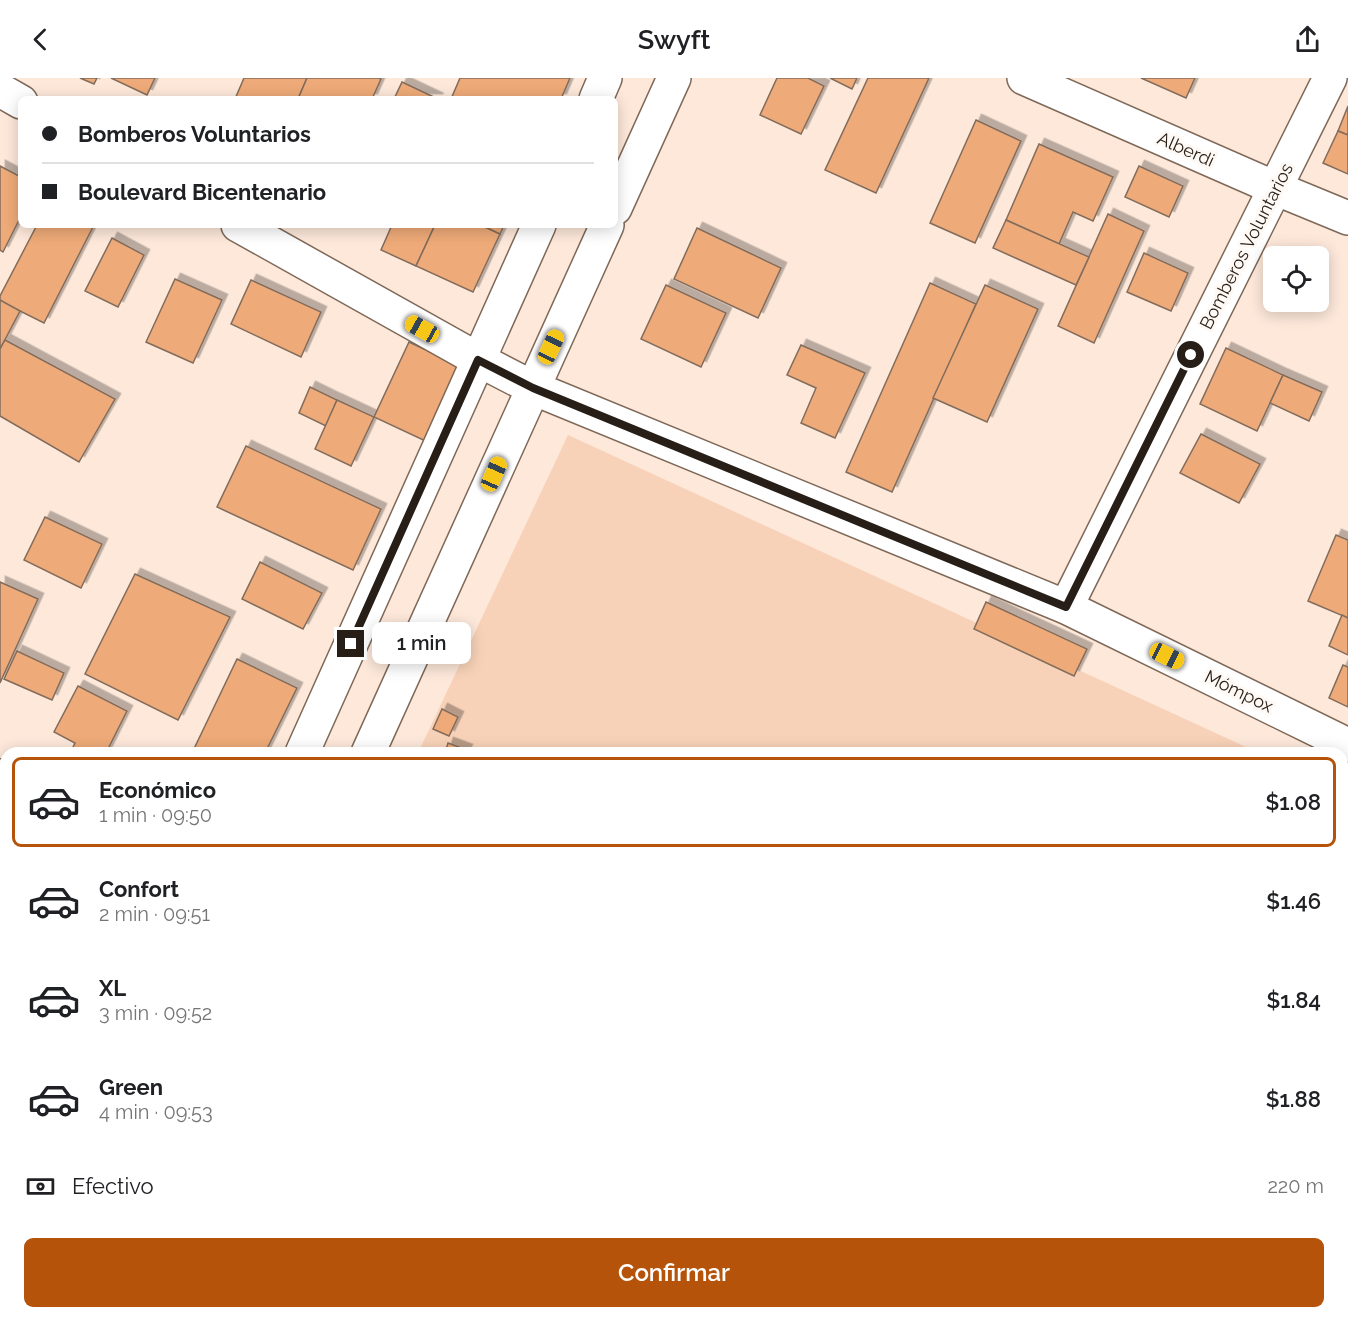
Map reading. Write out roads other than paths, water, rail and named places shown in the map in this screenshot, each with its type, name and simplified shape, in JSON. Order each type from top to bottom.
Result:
[{"type":"street","points":[[597,96],[605,78]]},
{"type":"street","points":[[618,201],[674,78]]},
{"type":"street","name":"Alberdi","points":[[1024,78],[1348,218]]},
{"type":"street","name":"Bomberos Voluntarios","points":[[1066,607],[1330,78]]},
{"type":"street","points":[[0,90],[18,100]]},
{"type":"street","name":"Mómpox","points":[[243,228],[478,360],[533,388],[1066,607],[1348,744]]},
{"type":"street","points":[[306,747],[538,228]]},
{"type":"street","points":[[371,747],[606,228]]}]
